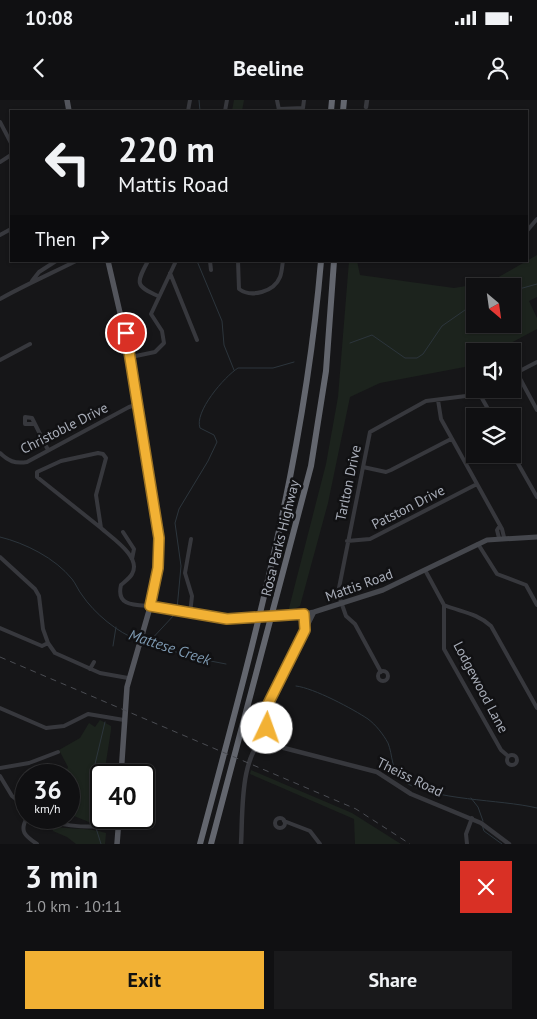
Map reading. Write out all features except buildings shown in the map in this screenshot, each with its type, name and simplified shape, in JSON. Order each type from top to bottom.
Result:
[{"type":"highway","name":"Rosa Parks Highway","points":[[200,843],[262,608],[288,495],[306,390],[321,262]]},
{"type":"highway","name":"Rosa Parks Highway","points":[[210,844],[311,466],[326,371],[334,262]]},
{"type":"main road","points":[[108,262],[131,357],[159,538],[158,568],[150,606],[128,678],[122,764]]},
{"type":"main road","name":"Mattis Road","points":[[150,606],[218,619],[294,616],[341,604],[389,587],[478,544],[501,537],[537,537]]},
{"type":"main road","points":[[305,630],[314,612]]},
{"type":"main road","points":[[117,844],[118,829]]},
{"type":"street","points":[[277,100],[279,110],[303,108],[304,100]]},
{"type":"street","points":[[366,106],[367,100]]},
{"type":"street","points":[[0,122],[10,141]]},
{"type":"street","points":[[528,230],[537,219]]},
{"type":"street","points":[[32,281],[39,272],[54,262]]},
{"type":"street","points":[[0,299],[32,281],[74,262]]},
{"type":"street","points":[[147,262],[139,278],[139,284],[142,289],[158,296]]},
{"type":"street","points":[[131,357],[155,352],[164,343],[162,331],[151,314],[176,262]]},
{"type":"street","points":[[210,262],[211,270]]},
{"type":"street","points":[[238,262],[237,284],[239,289],[246,293],[261,292],[275,285],[280,278],[282,262]]},
{"type":"street","points":[[170,273],[196,340]]},
{"type":"street","points":[[1,358],[30,344]]},
{"type":"street","points":[[521,371],[537,362]]},
{"type":"street","points":[[521,384],[537,410]]},
{"type":"street","name":"Tarlton Drive","points":[[341,604],[338,589],[362,467],[372,430],[426,401],[466,395]]},
{"type":"street","points":[[438,400],[441,419],[500,527],[498,530],[501,537]]},
{"type":"street","name":"Christoble Drive","points":[[0,453],[7,459],[24,462],[139,404]]},
{"type":"street","points":[[34,424],[48,450]]},
{"type":"street","points":[[362,467],[386,472],[451,439]]},
{"type":"street","points":[[101,528],[96,495],[105,455],[74,457],[37,472],[37,477],[101,528],[132,559]]},
{"type":"street","points":[[518,463],[536,495]]},
{"type":"street","name":"Patston Drive","points":[[347,541],[370,539],[477,484]]},
{"type":"street","points":[[123,532],[134,549],[132,559],[134,567],[132,574],[121,585],[120,596],[125,603],[150,606]]},
{"type":"street","points":[[190,614],[192,596],[185,573],[192,539]]},
{"type":"street","points":[[478,544],[496,574],[526,585],[537,605]]},
{"type":"street","points":[[0,557],[35,589],[48,643],[58,654],[106,675],[128,678]]},
{"type":"street","name":"Lodgewood Lane","points":[[426,570],[444,605],[444,648],[501,750],[508,756]]},
{"type":"street","points":[[341,604],[346,616],[355,624],[381,672]]},
{"type":"street","points":[[444,605],[471,613],[491,626],[537,708]]},
{"type":"street","points":[[241,844],[244,797],[252,751],[257,743],[270,733],[265,720],[267,706],[305,630],[304,614]]},
{"type":"street","points":[[0,628],[42,646],[48,643]]},
{"type":"street","points":[[90,669],[94,662]]},
{"type":"street","points":[[0,708],[46,728],[64,726],[88,714],[124,720]]},
{"type":"street","name":"Theiss Road","points":[[270,733],[276,743],[284,748],[372,770],[411,794],[472,818],[509,844]]},
{"type":"street","points":[[0,768],[30,763],[58,752]]},
{"type":"street","points":[[0,776],[15,798]]},
{"type":"street","points":[[466,844],[466,834],[472,818]]},
{"type":"street","points":[[284,821],[310,831],[320,844]]},
{"type":"street","points":[[23,829],[24,836],[37,844]]},
{"type":"shaded area","points":[[234,100],[244,100],[242,110],[232,110]]},
{"type":"shaded area","points":[[537,255],[537,297],[529,301],[537,318],[537,329],[511,343],[466,343],[466,367],[380,383],[350,397],[328,503],[300,606],[288,612],[326,464],[338,397],[349,262],[357,262],[360,275],[454,288],[466,286],[466,333],[521,333],[521,278],[497,278],[528,262]]},
{"type":"shaded area","points":[[100,720],[111,726],[111,730],[106,764],[90,764],[89,822],[80,818],[80,764],[66,764],[59,750],[80,738],[89,723],[95,727]]},
{"type":"shaded area","points":[[251,770],[352,813],[401,844],[355,844],[354,819],[250,774]]},
{"type":"shaded area","points":[[53,829],[80,829],[106,833],[105,844],[76,844],[67,837],[53,831]]},
{"type":"waterway","points":[[199,100],[200,110]]},
{"type":"waterway","points":[[197,262],[222,321],[224,345],[234,370]]},
{"type":"waterway","points":[[521,288],[537,284]]},
{"type":"waterway","points":[[350,343],[372,335],[405,358],[417,358],[423,354],[442,326],[466,309]]},
{"type":"waterway","points":[[177,609],[181,566],[175,523],[179,509],[208,461],[217,442],[214,435],[200,428],[201,413],[218,387],[238,368],[273,368],[294,362]]},
{"type":"waterway","name":"Mattese Creek","points":[[0,537],[29,547],[57,564],[72,579],[87,602],[100,615],[122,633],[138,640]]},
{"type":"waterway","points":[[148,643],[176,613]]},
{"type":"waterway","points":[[113,646],[116,627]]},
{"type":"waterway","name":"Mattese Creek","points":[[142,641],[195,658],[226,664]]},
{"type":"waterway","points":[[296,686],[333,699],[371,721],[388,743],[396,773],[403,781],[416,788],[449,796],[537,808]]},
{"type":"waterway","points":[[95,764],[105,722]]},
{"type":"waterway","points":[[471,798],[478,807],[483,821]]},
{"type":"waterway","points":[[482,825],[484,831],[502,844]]},
{"type":"waterway","points":[[96,829],[101,844]]},
{"type":"railway","points":[[0,657],[356,809],[410,844]]},
{"type":"route","points":[[126,333],[134,369],[157,515],[159,559],[157,580],[150,606],[210,618],[227,619],[304,614],[305,630],[267,706],[265,720],[267,728]]}]
